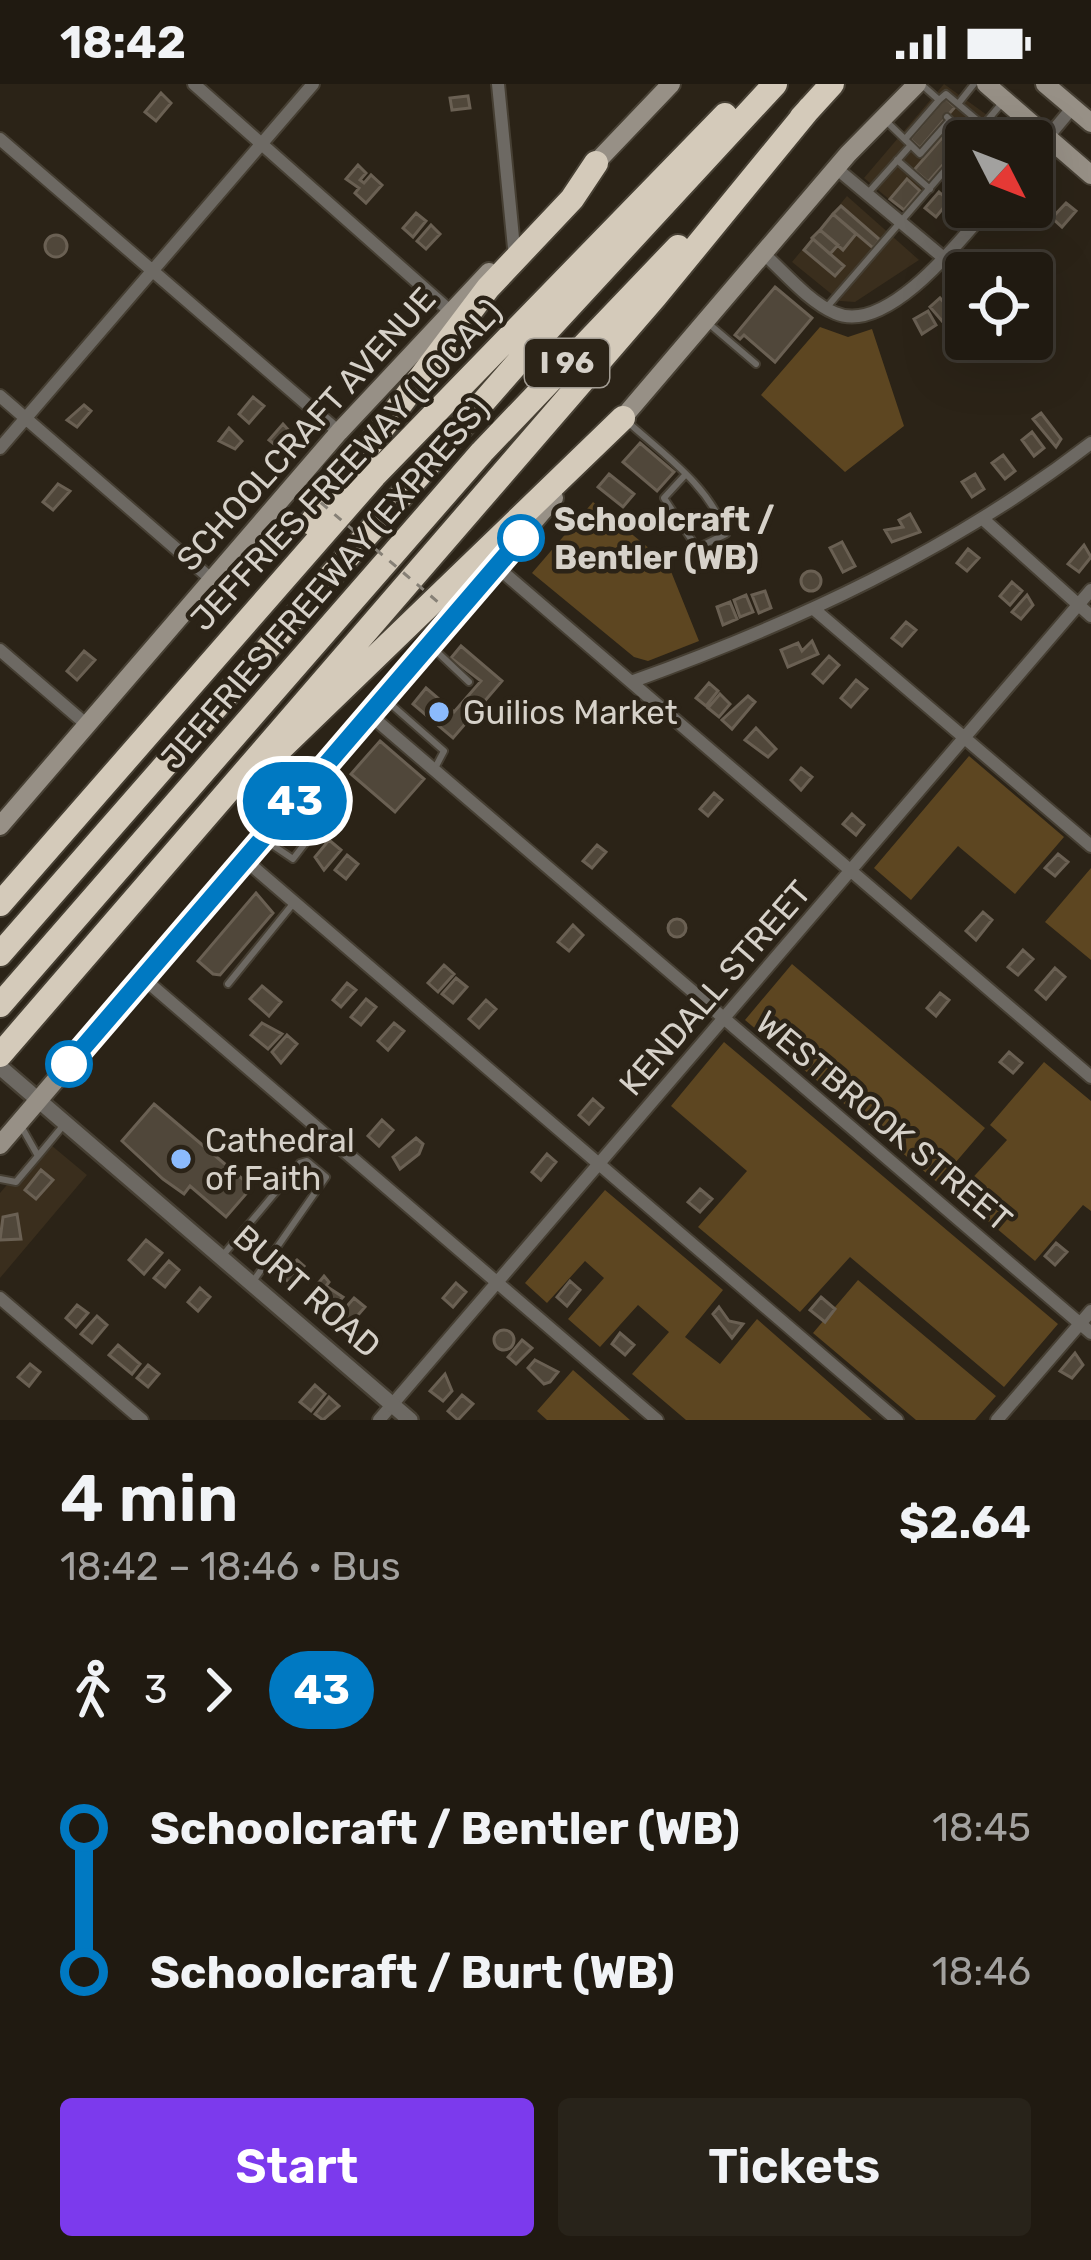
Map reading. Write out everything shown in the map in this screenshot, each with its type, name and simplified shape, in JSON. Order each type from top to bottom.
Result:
[{"type":"highway","name":"JEFFRIES FREEWAY (LOCAL)","points":[[0,904],[405,442],[756,84]]},
{"type":"highway","name":"JEFFRIES FREEWAY (EXPRESS)","points":[[0,954],[301,605],[776,84]]},
{"type":"highway","name":"I 96","points":[[4,1066],[80,962],[655,297],[832,84]]},
{"type":"highway","name":"JEFFRIES FREEWAY (EXPRESS)","points":[[0,1005],[482,452],[808,110]]},
{"type":"highway","points":[[164,713],[488,288],[572,199],[596,163]]},
{"type":"highway","points":[[80,962],[120,927],[258,770],[622,418]]},
{"type":"main road","name":"SCHOOLCRAFT AVENUE","points":[[0,826],[339,432],[450,310],[671,84]]},
{"type":"main road","points":[[0,1144],[836,168],[919,84]]},
{"type":"main road","points":[[986,84],[1028,120]]},
{"type":"main road","points":[[1045,84],[1091,123]]},
{"type":"main road","points":[[1053,142],[1091,175]]},
{"type":"street","points":[[194,84],[450,310]]},
{"type":"street","points":[[0,448],[313,84]]},
{"type":"street","points":[[498,84],[514,248]]},
{"type":"street","points":[[1053,130],[1072,107]]},
{"type":"street","points":[[0,139],[339,432]]},
{"type":"street","points":[[763,253],[826,308],[850,317],[867,314],[912,288],[945,259],[836,168]]},
{"type":"street","points":[[951,252],[971,228]]},
{"type":"street","points":[[0,396],[211,579]]},
{"type":"street","points":[[631,682],[815,610],[982,519],[1091,443]]},
{"type":"street","points":[[982,519],[1091,616]]},
{"type":"street","points":[[496,566],[1091,1077]]},
{"type":"street","name":"KENDALL STREET","points":[[379,1420],[1091,590]]},
{"type":"street","points":[[815,610],[1091,846]]},
{"type":"street","points":[[0,650],[87,724]]},
{"type":"street","name":"WESTBROOK STREET","points":[[369,714],[1086,1328]]},
{"type":"street","points":[[244,859],[897,1420]]},
{"type":"street","points":[[142,978],[657,1420]]},
{"type":"street","name":"BURT ROAD","points":[[4,1066],[65,1124],[410,1420]]},
{"type":"street","points":[[0,1298],[142,1420]]},
{"type":"street","points":[[997,1420],[1086,1328],[1091,1311]]},
{"type":"lane","points":[[919,84],[936,104]]},
{"type":"lane","points":[[882,119],[920,154],[974,84]]},
{"type":"lane","points":[[867,194],[946,94],[977,120]]},
{"type":"lane","points":[[987,120],[1005,100]]},
{"type":"lane","points":[[897,160],[930,189]]},
{"type":"lane","points":[[826,308],[945,171]]},
{"type":"lane","points":[[705,321],[756,364]]},
{"type":"lane","points":[[622,418],[686,473],[720,518],[726,534],[697,548],[664,498],[686,473]]},
{"type":"lane","points":[[429,644],[469,682]]},
{"type":"lane","points":[[383,698],[444,751],[434,770]]},
{"type":"lane","points":[[262,838],[293,859],[313,833],[312,826],[290,807]]},
{"type":"lane","points":[[228,984],[295,902]]},
{"type":"lane","points":[[19,1123],[38,1156]]},
{"type":"lane","points":[[0,1179],[16,1182],[65,1124]]},
{"type":"lane","points":[[222,1257],[300,1163],[307,1161],[326,1177],[252,1283]]},
{"type":"path","points":[[307,491],[445,608]]},
{"type":"shaded area","points":[[944,84],[987,115],[983,120],[945,120],[945,164],[904,212],[864,178]]},
{"type":"shaded area","points":[[847,196],[919,260],[855,302],[840,301],[792,262]]},
{"type":"shaded area","points":[[820,327],[848,337],[872,329],[904,426],[845,472],[761,395]]},
{"type":"shaded area","points":[[593,502],[668,564],[699,641],[648,661],[634,657],[532,573]]},
{"type":"shaded area","points":[[969,756],[1064,837],[1015,894],[958,846],[911,900],[874,868]]},
{"type":"shaded area","points":[[1091,868],[1091,960],[1045,922]]},
{"type":"shaded area","points":[[792,964],[985,1128],[938,1183],[745,1020]]},
{"type":"shaded area","points":[[724,1042],[1058,1324],[1004,1387],[850,1257],[800,1312],[698,1227],[747,1171],[671,1106]]},
{"type":"shaded area","points":[[1044,1062],[1091,1101],[1091,1211],[1083,1205],[1035,1261],[957,1195],[1007,1140],[990,1125]]},
{"type":"shaded area","points":[[45,1140],[87,1175],[0,1278],[0,1193]]},
{"type":"shaded area","points":[[605,1190],[723,1290],[685,1337],[720,1364],[757,1319],[872,1420],[686,1420],[632,1374],[669,1332],[638,1305],[600,1347],[568,1319],[604,1278],[585,1261],[547,1303],[525,1283]]},
{"type":"shaded area","points":[[858,1280],[996,1396],[975,1420],[916,1420],[813,1333]]},
{"type":"shaded area","points":[[573,1370],[630,1420],[547,1420],[537,1411]]},
{"type":"building","points":[[161,93],[171,103],[156,121],[145,112]]},
{"type":"building","points":[[468,96],[470,108],[452,110],[450,98]]},
{"type":"building","points":[[945,98],[955,107],[920,148],[910,139]]},
{"type":"building","points":[[945,134],[945,162],[928,182],[914,170]]},
{"type":"building","points":[[358,165],[366,173],[360,180],[364,183],[371,175],[382,185],[366,203],[355,193],[359,188],[346,179]]},
{"type":"building","points":[[907,179],[920,191],[904,210],[890,199]]},
{"type":"building","points":[[939,192],[945,197],[936,217],[925,208]]},
{"type":"building","points":[[1066,203],[1076,211],[1062,227],[1053,217]]},
{"type":"building","points":[[841,206],[880,240],[873,248],[833,214]]},
{"type":"building","points":[[416,213],[426,221],[413,237],[403,228]]},
{"type":"building","points":[[833,214],[856,234],[843,250],[820,230]]},
{"type":"building","points":[[431,225],[440,234],[426,249],[417,241]]},
{"type":"building","points":[[820,230],[838,245],[830,254],[812,238]]},
{"type":"building","points":[[56,235],[67,246],[56,257],[45,246]]},
{"type":"building","points":[[813,239],[844,266],[835,276],[804,250]]},
{"type":"building","points":[[775,287],[812,318],[775,362],[744,335],[740,339],[735,335]]},
{"type":"building","points":[[940,298],[945,304],[945,320],[943,322],[930,307]]},
{"type":"building","points":[[928,311],[936,325],[922,334],[914,319]]},
{"type":"building","points":[[253,397],[264,406],[249,423],[239,414]]},
{"type":"building","points":[[84,405],[91,411],[77,427],[67,420]]},
{"type":"building","points":[[1041,413],[1061,439],[1056,447],[1033,419]]},
{"type":"building","points":[[283,424],[292,434],[279,448],[269,440]]},
{"type":"building","points":[[229,428],[242,441],[235,449],[219,441]]},
{"type":"building","points":[[1032,432],[1044,448],[1034,456],[1022,440]]},
{"type":"building","points":[[640,443],[674,472],[657,491],[623,462]]},
{"type":"building","points":[[1003,455],[1015,471],[1005,479],[992,463]]},
{"type":"building","points":[[609,474],[634,494],[623,507],[598,487]]},
{"type":"building","points":[[975,474],[984,489],[972,497],[962,482]]},
{"type":"building","points":[[58,484],[70,491],[53,510],[43,502]]},
{"type":"building","points":[[910,514],[920,532],[892,542],[885,530],[903,527],[899,520]]},
{"type":"building","points":[[842,542],[855,566],[843,572],[830,548]]},
{"type":"building","points":[[1084,545],[1091,557],[1079,572],[1068,564]]},
{"type":"building","points":[[968,549],[979,558],[967,571],[957,563]]},
{"type":"building","points":[[811,571],[821,581],[811,591],[801,581]]},
{"type":"building","points":[[1012,582],[1022,591],[1010,605],[1000,596]]},
{"type":"building","points":[[765,591],[771,608],[759,613],[752,595]]},
{"type":"building","points":[[746,595],[753,612],[740,617],[734,600]]},
{"type":"building","points":[[1027,595],[1033,605],[1021,619],[1012,612]]},
{"type":"building","points":[[730,602],[737,619],[723,625],[717,607]]},
{"type":"building","points":[[906,622],[916,630],[902,646],[892,638]]},
{"type":"building","points":[[812,641],[818,654],[788,667],[781,650],[798,643],[802,651]]},
{"type":"building","points":[[461,646],[502,681],[453,738],[413,704],[426,688],[454,712],[481,681],[451,658]]},
{"type":"building","points":[[84,651],[95,660],[77,680],[67,671]]},
{"type":"building","points":[[829,656],[839,665],[823,683],[813,674]]},
{"type":"building","points":[[856,680],[867,689],[851,707],[841,698]]},
{"type":"building","points":[[709,683],[718,691],[706,706],[696,698]]},
{"type":"building","points":[[720,694],[730,704],[719,717],[708,708]]},
{"type":"building","points":[[748,696],[755,702],[732,729],[722,720]]},
{"type":"building","points":[[756,728],[776,749],[768,757],[745,740]]},
{"type":"building","points":[[380,741],[424,779],[395,812],[351,774]]},
{"type":"building","points":[[801,768],[812,777],[801,790],[791,780]]},
{"type":"building","points":[[714,793],[722,800],[708,816],[700,809]]},
{"type":"building","points":[[852,814],[864,825],[856,835],[843,824]]},
{"type":"building","points":[[329,840],[341,850],[324,870],[315,857]]},
{"type":"building","points":[[597,845],[606,852],[592,868],[583,861]]},
{"type":"building","points":[[1058,854],[1068,862],[1055,876],[1045,868]]},
{"type":"building","points":[[347,855],[358,864],[346,879],[335,870]]},
{"type":"building","points":[[256,893],[273,913],[220,975],[213,974],[198,961]]},
{"type":"building","points":[[983,912],[992,920],[976,940],[966,931]]},
{"type":"building","points":[[677,919],[686,928],[677,937],[668,928]]},
{"type":"building","points":[[573,925],[583,935],[569,951],[558,942]]},
{"type":"building","points":[[1023,950],[1033,959],[1018,975],[1008,967]]},
{"type":"building","points":[[444,965],[454,974],[438,992],[428,983]]},
{"type":"building","points":[[1055,968],[1065,977],[1046,999],[1036,990]]},
{"type":"building","points":[[456,978],[467,987],[453,1003],[442,994]]},
{"type":"building","points":[[347,983],[356,990],[341,1007],[333,1000]]},
{"type":"building","points":[[262,986],[281,1002],[269,1016],[250,999]]},
{"type":"building","points":[[940,993],[949,1000],[936,1016],[927,1008]]},
{"type":"building","points":[[366,999],[376,1007],[361,1025],[351,1017]]},
{"type":"building","points":[[486,1000],[496,1009],[479,1028],[469,1019]]},
{"type":"building","points":[[262,1023],[282,1034],[268,1049],[251,1035]]},
{"type":"building","points":[[394,1023],[404,1031],[388,1050],[378,1041]]},
{"type":"building","points":[[287,1035],[297,1044],[281,1063],[272,1052]]},
{"type":"building","points":[[1009,1052],[1022,1063],[1013,1073],[1000,1062]]},
{"type":"building","points":[[593,1099],[603,1108],[589,1124],[579,1115]]},
{"type":"building","name":"Cathedral of Faith","points":[[154,1104],[252,1187],[226,1217],[190,1186],[184,1194],[163,1179],[122,1141]]},
{"type":"building","points":[[382,1120],[393,1130],[379,1146],[368,1136]]},
{"type":"building","points":[[416,1138],[423,1144],[419,1154],[400,1169],[393,1157]]},
{"type":"building","points":[[547,1154],[556,1162],[541,1180],[532,1172]]},
{"type":"building","points":[[41,1170],[53,1180],[36,1199],[25,1190]]},
{"type":"building","points":[[700,1189],[712,1199],[700,1212],[688,1202]]},
{"type":"building","points":[[17,1214],[21,1239],[0,1240],[3,1217]]},
{"type":"building","points":[[146,1240],[162,1253],[144,1274],[129,1260]]},
{"type":"building","points":[[1056,1243],[1067,1252],[1055,1265],[1045,1256]]},
{"type":"building","points":[[297,1260],[304,1266],[289,1282],[280,1275]]},
{"type":"building","points":[[169,1261],[179,1270],[165,1287],[154,1278]]},
{"type":"building","points":[[324,1276],[329,1282],[326,1286],[343,1297],[334,1307],[316,1286]]},
{"type":"building","points":[[570,1281],[580,1290],[567,1306],[557,1297]]},
{"type":"building","points":[[456,1283],[466,1292],[453,1307],[443,1298]]},
{"type":"building","points":[[200,1288],[210,1297],[198,1311],[188,1302]]},
{"type":"building","points":[[821,1297],[835,1309],[825,1322],[810,1310]]},
{"type":"building","points":[[354,1298],[365,1307],[352,1322],[341,1313]]},
{"type":"building","points":[[77,1305],[88,1313],[76,1327],[66,1318]]},
{"type":"building","points":[[719,1307],[729,1321],[743,1324],[732,1338],[713,1314]]},
{"type":"building","points":[[97,1316],[107,1325],[92,1343],[81,1334]]},
{"type":"building","points":[[504,1330],[514,1340],[504,1350],[494,1340]]},
{"type":"building","points":[[620,1333],[634,1345],[625,1355],[612,1344]]},
{"type":"building","points":[[522,1340],[532,1348],[516,1364],[508,1357]]},
{"type":"building","points":[[118,1345],[140,1364],[132,1374],[109,1355]]},
{"type":"building","points":[[1075,1353],[1083,1365],[1072,1378],[1060,1371]]},
{"type":"building","points":[[535,1360],[558,1372],[550,1382],[544,1384],[528,1368]]},
{"type":"building","points":[[30,1364],[40,1372],[29,1386],[18,1377]]},
{"type":"building","points":[[148,1365],[159,1374],[148,1387],[137,1378]]},
{"type":"building","points":[[445,1374],[452,1391],[443,1401],[430,1391]]},
{"type":"building","points":[[315,1385],[325,1394],[311,1411],[300,1402]]},
{"type":"building","points":[[462,1395],[473,1404],[458,1420],[448,1411]]},
{"type":"building","points":[[329,1397],[339,1406],[323,1420],[315,1414]]},
{"type":"bus line","name":"43","points":[[69,1064],[521,538]]},
{"type":"place","name":"Schoolcraft / Bentler (WB)","points":[[521,538]]},
{"type":"place","name":"Guilios Market","points":[[439,712]]},
{"type":"place","name":"Cathedral of Faith","points":[[181,1159]]}]
